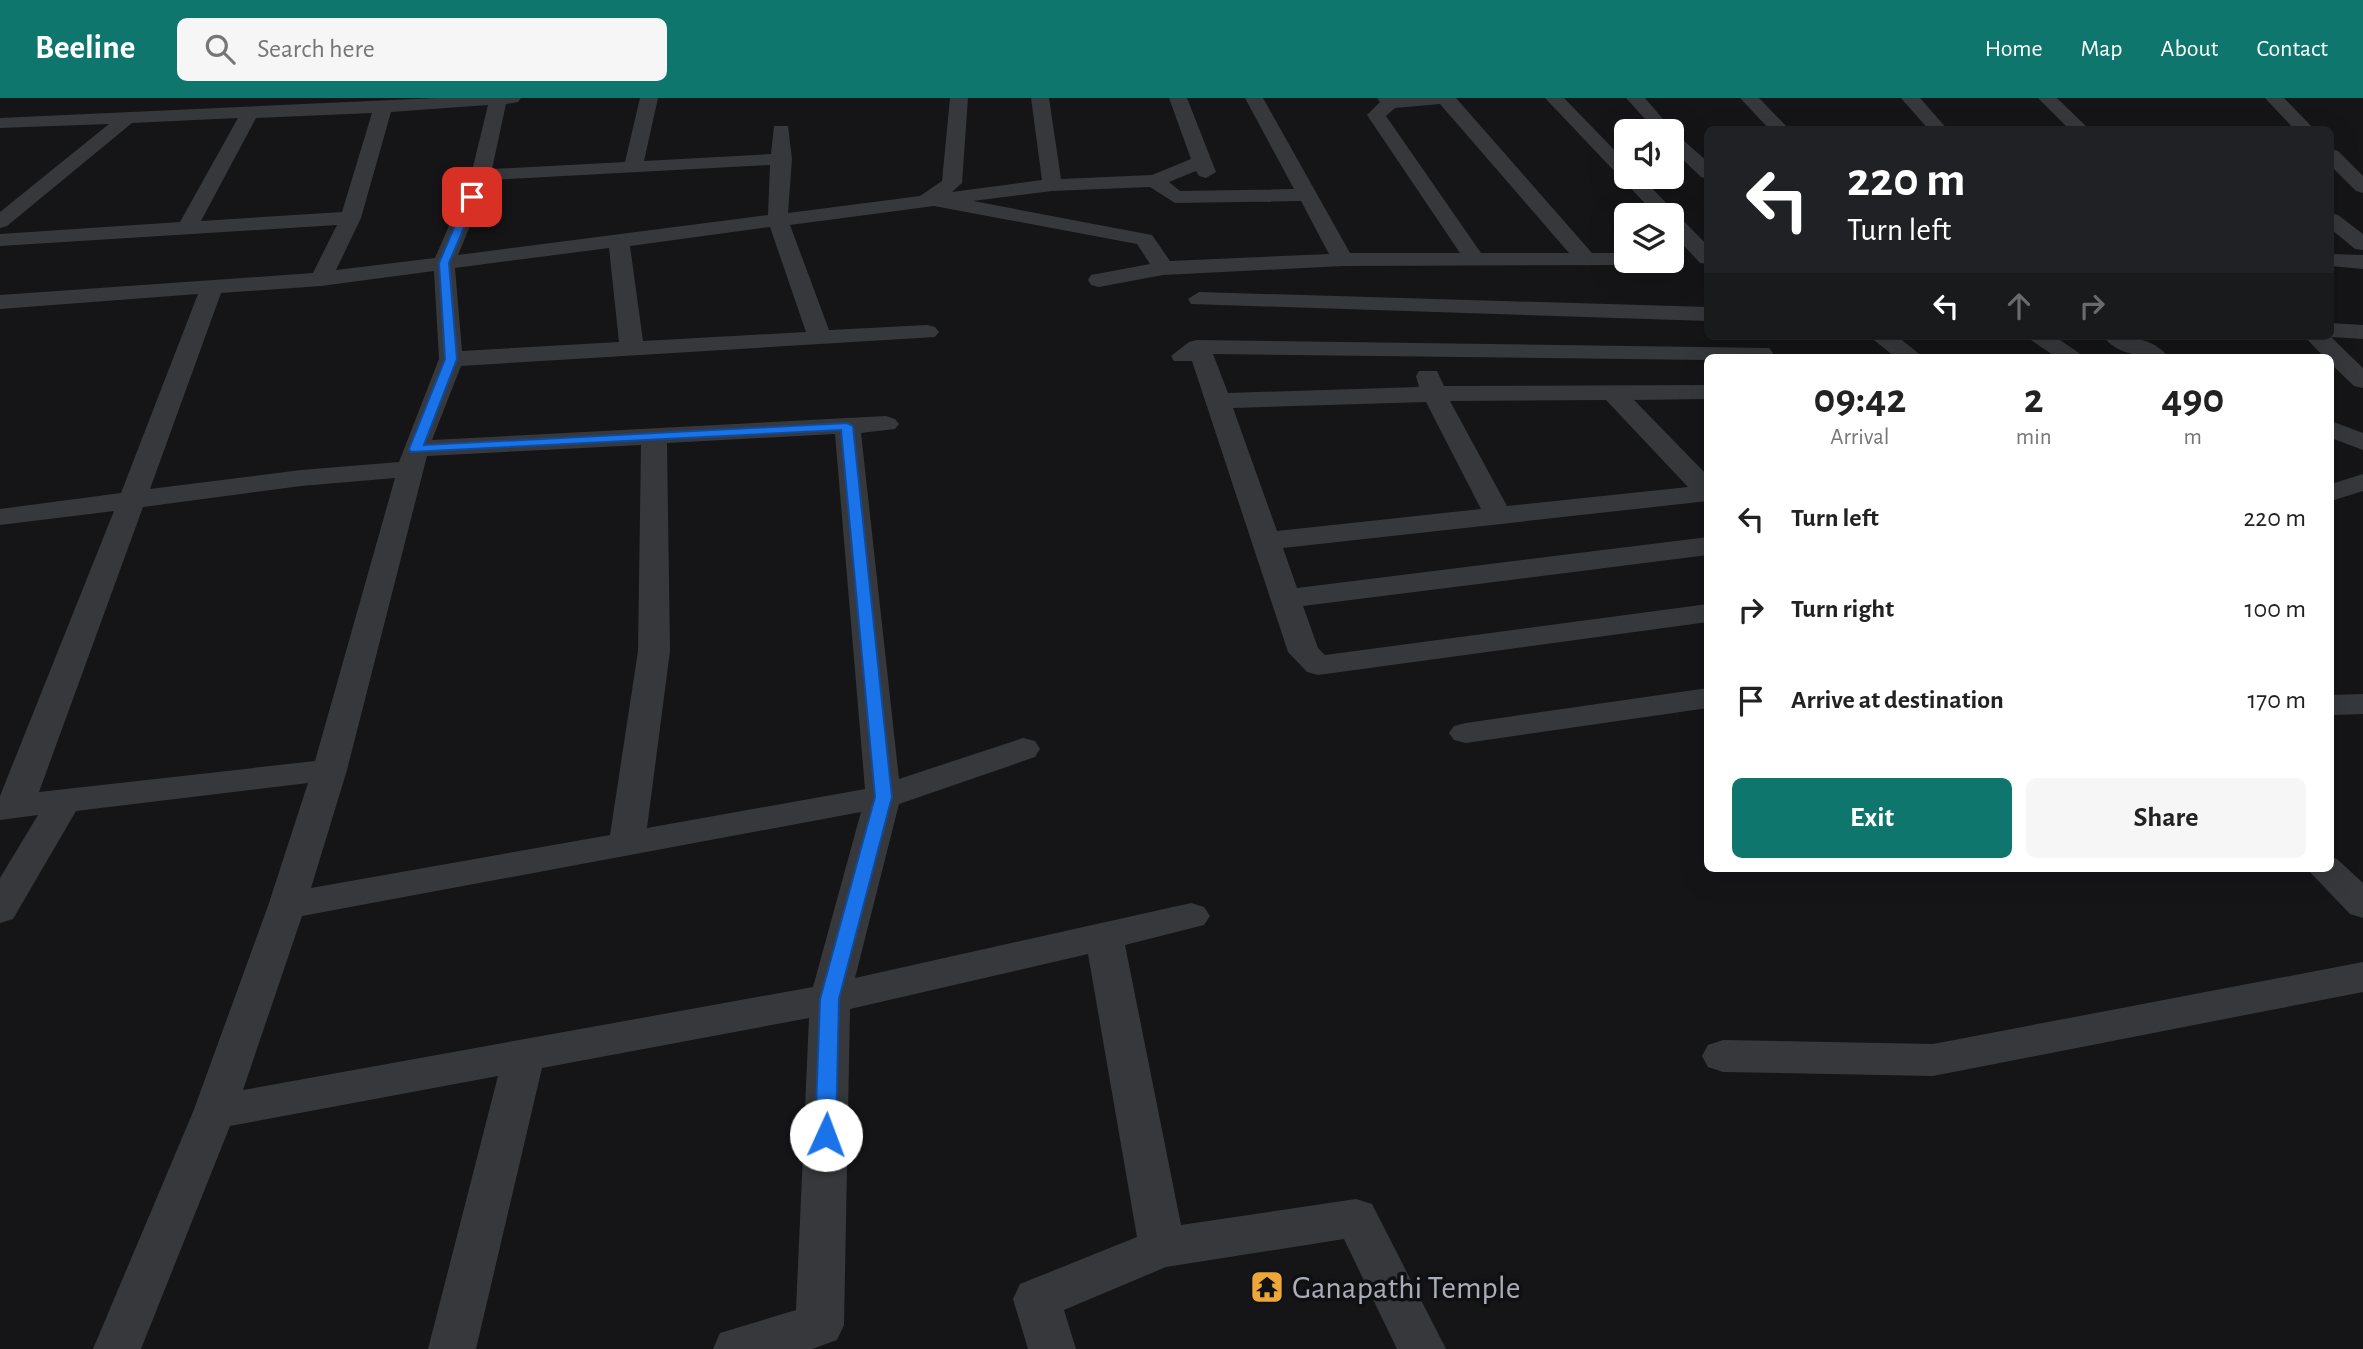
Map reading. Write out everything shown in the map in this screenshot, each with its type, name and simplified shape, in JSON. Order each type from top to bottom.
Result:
[{"type":"street","points":[[117,1349],[214,1112],[287,906],[330,771],[413,459],[451,359],[444,263],[481,176],[497,98]]},
{"type":"street","points":[[0,123],[383,107],[512,98]]},
{"type":"street","points":[[633,167],[649,98]]},
{"type":"street","points":[[910,202],[952,183],[959,98]]},
{"type":"street","points":[[1040,98],[1052,185]]},
{"type":"street","points":[[0,302],[321,279],[1052,185],[1155,181],[1204,166],[1178,98]]},
{"type":"street","points":[[1254,98],[1310,195],[1343,260]]},
{"type":"street","points":[[1476,261],[1376,115],[1388,101],[1446,98],[1586,260]]},
{"type":"street","points":[[1554,98],[1614,160]]},
{"type":"street","points":[[1635,98],[1654,119]]},
{"type":"street","points":[[1749,98],[1777,126]]},
{"type":"street","points":[[1910,98],[1935,126]]},
{"type":"street","points":[[2047,98],[2077,126]]},
{"type":"street","points":[[2274,98],[2302,126]]},
{"type":"street","points":[[321,279],[351,218],[383,107]]},
{"type":"street","points":[[187,228],[250,113]]},
{"type":"street","points":[[0,222],[127,118]]},
{"type":"street","points":[[781,130],[778,220],[820,340]]},
{"type":"street","points":[[1684,149],[1704,167]]},
{"type":"street","points":[[2334,158],[2363,187]]},
{"type":"street","points":[[481,176],[782,159]]},
{"type":"street","points":[[1155,181],[1175,197],[1310,195]]},
{"type":"street","points":[[1642,189],[1655,203]]},
{"type":"street","points":[[910,202],[1145,239],[1163,268]]},
{"type":"street","points":[[0,240],[351,218]]},
{"type":"street","points":[[2334,221],[2363,244]]},
{"type":"street","points":[[1684,233],[1704,254]]},
{"type":"street","points":[[619,240],[632,350]]},
{"type":"street","points":[[1684,258],[1704,258]]},
{"type":"street","points":[[1099,280],[1163,268],[1343,260],[1614,259]]},
{"type":"street","points":[[2334,260],[2363,262]]},
{"type":"street","points":[[1404,261],[1418,348],[1434,394],[1498,515]]},
{"type":"street","points":[[212,288],[8,807],[330,771]]},
{"type":"street","points":[[1199,299],[1409,303],[1704,314]]},
{"type":"street","points":[[2334,330],[2363,332]]},
{"type":"street","points":[[451,359],[927,332]]},
{"type":"street","points":[[1887,340],[1907,354]]},
{"type":"street","points":[[2044,340],[2068,354]]},
{"type":"street","points":[[2123,340],[2150,354]]},
{"type":"street","points":[[2320,340],[2363,381]]},
{"type":"street","points":[[1704,614],[1318,665],[1304,652],[1218,401],[1193,357],[1198,347],[1758,349]]},
{"type":"street","points":[[1218,401],[1434,394],[1704,392]]},
{"type":"street","points":[[1613,393],[1704,489]]},
{"type":"street","points":[[0,516],[300,478],[413,459],[654,438],[886,424]]},
{"type":"street","points":[[737,1349],[820,1325],[830,999],[883,797],[847,426]]},
{"type":"street","points":[[626,842],[654,651],[654,438]]},
{"type":"street","points":[[2334,492],[2363,482]]},
{"type":"street","points":[[1265,541],[1704,493]]},
{"type":"street","points":[[1286,599],[1704,547]]},
{"type":"street","points":[[1466,733],[1704,699]]},
{"type":"street","points":[[287,906],[883,797],[1023,749]]},
{"type":"street","points":[[0,910],[66,799]]},
{"type":"street","points":[[2328,872],[2363,905]]},
{"type":"street","points":[[214,1112],[830,999],[1191,916]]},
{"type":"street","points":[[1104,936],[1162,1248]]},
{"type":"street","points":[[1723,1056],[1933,1060],[2363,977]]},
{"type":"street","points":[[452,1349],[524,1055]]},
{"type":"street","points":[[1052,1349],[1037,1299],[1162,1248],[1356,1218],[1422,1349]]},
{"type":"place","name":"Ganapathi Temple","points":[[1267,1287]]},
{"type":"route","points":[[472,197],[444,263],[451,359],[416,449],[847,426],[883,797],[830,999],[826,1135]]}]
